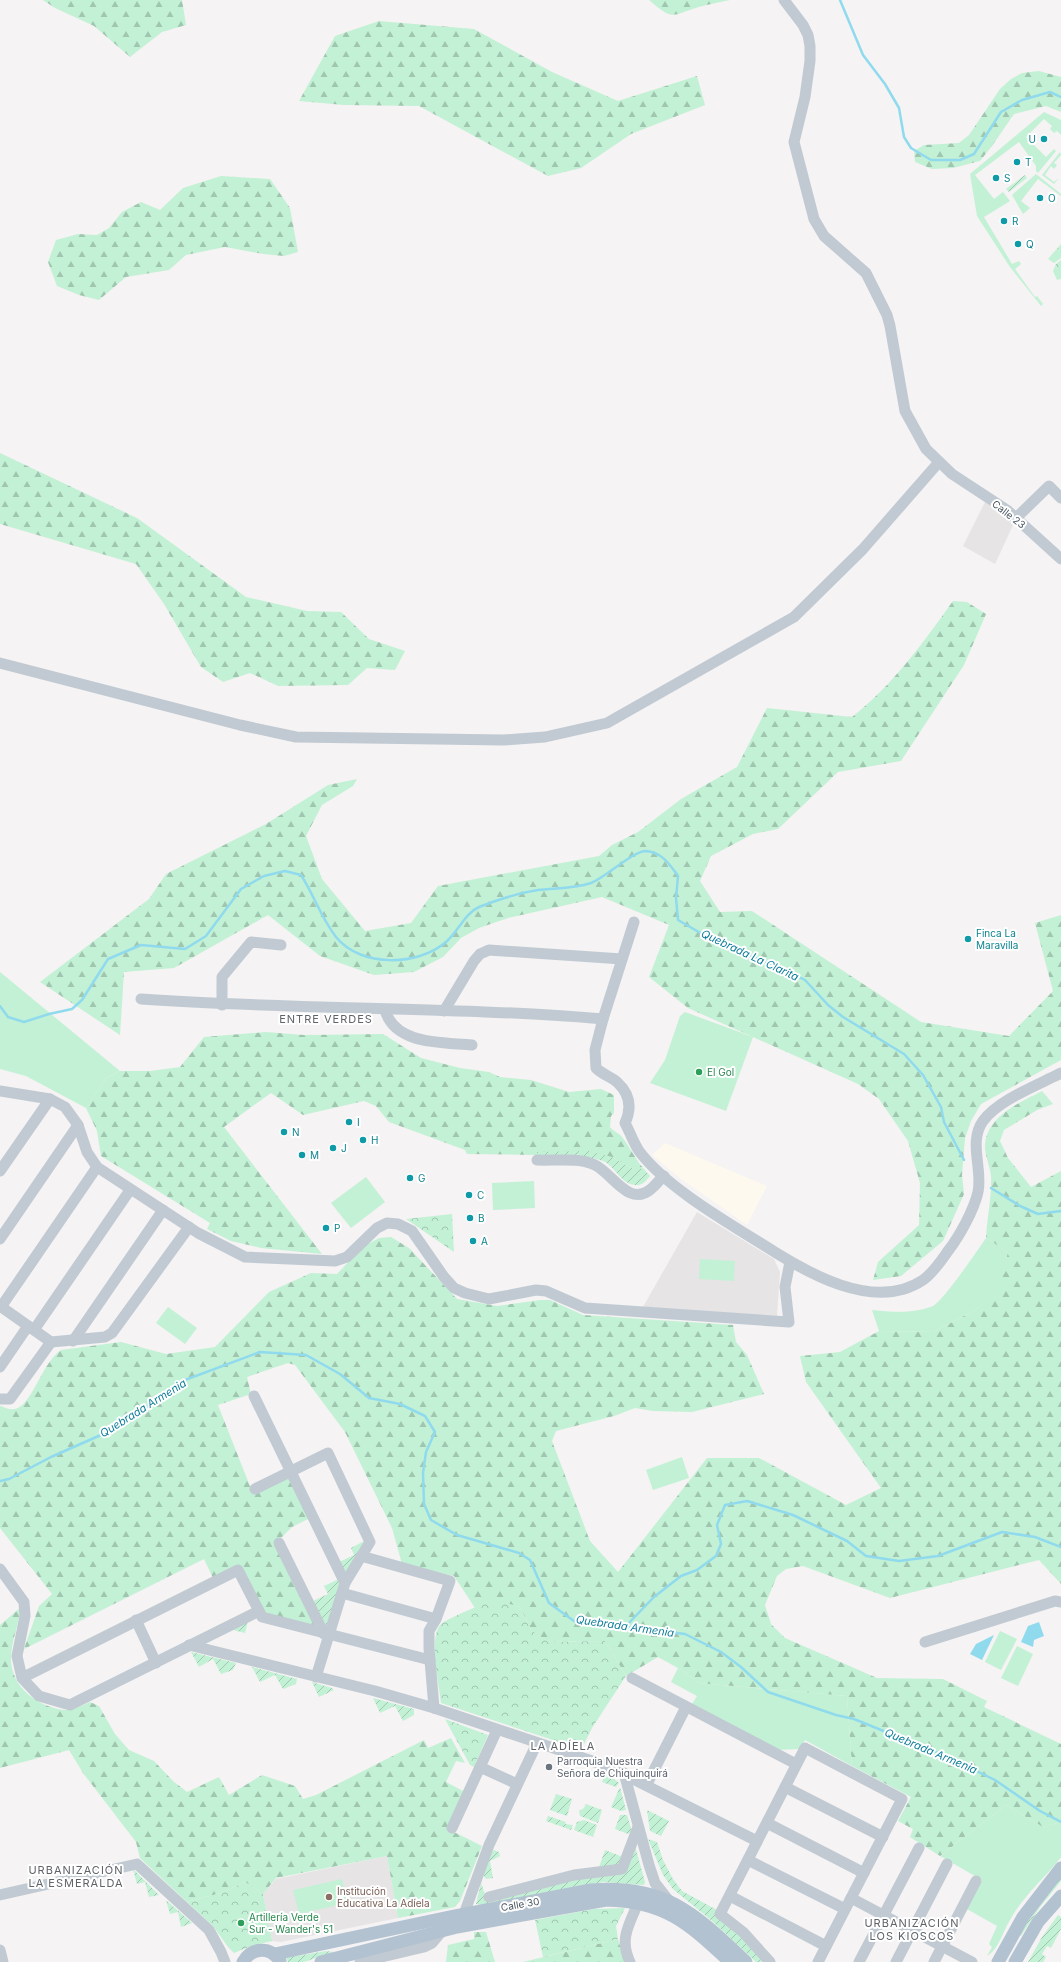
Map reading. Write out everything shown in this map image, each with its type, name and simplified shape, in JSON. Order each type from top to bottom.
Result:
[{"type":"main road","points":[[998,1962],[1023,1917],[1061,1868]]},
{"type":"main road","name":"Calle 30","points":[[277,1958],[464,1914],[606,1888],[642,1892],[669,1901],[690,1912],[746,1962]]},
{"type":"main road","points":[[1015,1962],[1038,1922],[1061,1896]]},
{"type":"main road","name":"Calle 30","points":[[321,1962],[443,1930],[592,1901],[621,1900],[652,1906],[682,1920],[730,1962]]},
{"type":"main road","points":[[243,1962],[247,1956],[260,1950],[268,1951],[277,1958]]},
{"type":"street","name":"Calle 23","points":[[784,0],[803,25],[808,35],[810,46],[810,61],[805,97],[794,142],[814,220],[824,236],[866,273],[887,315],[905,411],[926,449],[939,462],[952,474],[1007,510],[1061,559]]},
{"type":"street","points":[[0,663],[240,725],[296,737],[504,740],[552,735],[607,723],[794,617],[863,549],[939,462]]},
{"type":"street","points":[[1016,518],[1049,486],[1061,498]]},
{"type":"street","points":[[634,922],[603,1018],[595,1050],[596,1068],[602,1075],[616,1082],[627,1099],[630,1108],[625,1123],[639,1150],[664,1176],[696,1201],[790,1262],[819,1278],[879,1292],[896,1291],[912,1286],[925,1279],[954,1243],[975,1201],[978,1191],[976,1150],[978,1133],[982,1122],[1005,1102],[1061,1073]]},
{"type":"street","points":[[222,1005],[222,977],[251,942],[281,945]]},
{"type":"street","points":[[444,1011],[474,960],[480,954],[490,950],[622,959]]},
{"type":"street","points":[[141,999],[222,1005],[521,1013],[603,1018]]},
{"type":"street","points":[[384,1010],[388,1020],[404,1034],[423,1040],[472,1045]]},
{"type":"street","points":[[2,1095],[50,1099],[65,1107],[78,1125],[87,1152],[97,1167],[130,1190],[189,1227],[245,1257],[336,1261],[347,1257],[377,1228],[387,1223],[398,1224],[412,1231],[454,1288],[489,1299],[536,1290],[546,1291],[585,1308],[789,1322],[785,1287],[790,1262]]},
{"type":"street","points":[[0,1171],[50,1099]]},
{"type":"street","points":[[0,1239],[78,1125]]},
{"type":"street","points":[[537,1160],[577,1161],[594,1164],[605,1170],[623,1190],[631,1194],[643,1194],[651,1190],[664,1176]]},
{"type":"street","points":[[97,1167],[1,1307],[51,1342],[105,1337],[112,1333],[189,1227]]},
{"type":"street","points":[[0,1367],[31,1328],[130,1190]]},
{"type":"street","points":[[73,1341],[163,1210]]},
{"type":"street","points":[[0,1399],[10,1399],[51,1342]]},
{"type":"street","points":[[254,1396],[343,1588],[436,1619]]},
{"type":"street","points":[[255,1489],[328,1453],[370,1542],[343,1588],[326,1634],[316,1677]]},
{"type":"street","points":[[279,1543],[326,1634]]},
{"type":"street","points":[[361,1556],[450,1581],[436,1619],[429,1631],[434,1708]]},
{"type":"street","points":[[0,1569],[24,1602],[25,1616],[17,1656],[22,1678],[38,1696],[70,1705],[259,1611]]},
{"type":"street","points":[[22,1678],[238,1570],[262,1618],[430,1660]]},
{"type":"street","points":[[925,1642],[1055,1601],[1061,1602]]},
{"type":"street","points":[[136,1620],[156,1663]]},
{"type":"street","points":[[189,1645],[434,1708],[607,1766],[648,1784],[757,1841]]},
{"type":"street","points":[[632,1678],[796,1764]]},
{"type":"street","points":[[648,1784],[686,1707]]},
{"type":"street","points":[[452,1828],[497,1730]]},
{"type":"street","points":[[464,1914],[489,1845],[537,1742]]},
{"type":"street","points":[[770,1962],[742,1932],[720,1914],[805,1748],[902,1800],[818,1962]]},
{"type":"street","points":[[480,1767],[517,1784]]},
{"type":"street","points":[[624,1773],[655,1883],[669,1901]]},
{"type":"street","points":[[785,1787],[883,1837]]},
{"type":"street","points":[[767,1824],[864,1874]]},
{"type":"street","points":[[489,1897],[574,1875],[622,1869],[638,1827]]},
{"type":"street","points":[[859,1962],[919,1848]]},
{"type":"street","points":[[748,1860],[845,1909]]},
{"type":"street","points":[[0,1895],[137,1864],[210,1930],[221,1952],[224,1962]]},
{"type":"street","points":[[896,1962],[947,1864]]},
{"type":"street","points":[[934,1962],[976,1881]]},
{"type":"street","points":[[730,1896],[826,1946]]},
{"type":"street","points":[[850,1898],[972,1962]]},
{"type":"street","points":[[630,1962],[625,1952],[625,1934],[638,1904]]},
{"type":"street","points":[[360,1962],[393,1958],[424,1947],[432,1943],[443,1930]]},
{"type":"street","points":[[0,1950],[3,1962]]},
{"type":"shaded area","points":[[985,502],[1014,523],[995,564],[963,546]]},
{"type":"shaded area","points":[[665,1143],[767,1186],[747,1225],[681,1179],[652,1155]]},
{"type":"shaded area","points":[[697,1212],[774,1259],[780,1272],[777,1316],[643,1307]]},
{"type":"shaded area","name":"Institución Educativa La Adíela","points":[[387,1856],[398,1918],[281,1942],[272,1941],[263,1894],[276,1879]]},
{"type":"green space","points":[[43,0],[182,0],[186,25],[162,32],[130,57],[94,26],[55,8]]},
{"type":"green space","points":[[649,0],[730,0],[672,15],[663,11]]},
{"type":"green space","points":[[379,21],[474,29],[552,72],[618,101],[697,76],[705,105],[631,134],[581,168],[548,176],[419,106],[344,105],[299,101],[335,36]]},
{"type":"green space","points":[[1039,71],[1061,77],[1061,112],[1046,106],[1014,114],[980,161],[953,168],[932,169],[915,162],[914,151],[924,145],[959,143],[969,135],[1000,89],[1011,79],[1022,73]]},
{"type":"green space","points":[[1044,112],[1061,120],[1061,135],[1057,131],[1054,133],[1050,129],[1052,126],[1044,119],[1026,137],[1046,157],[1054,149],[1056,151],[1038,173],[1036,171],[1036,166],[1019,142],[975,175],[994,199],[1003,192],[1010,201],[984,217],[1012,264],[1019,261],[1021,264],[1015,269],[1035,297],[1037,296],[1043,304],[1041,306],[1010,267],[977,216],[970,174]]},
{"type":"green space","points":[[1060,152],[1061,155],[1054,163],[1057,165],[1054,169],[1051,166],[1045,175],[1054,182],[1059,178],[1054,184],[1042,175]]},
{"type":"green space","points":[[1036,174],[1061,194],[1061,196],[1038,179],[1021,201],[1030,208],[1023,214],[1012,195]]},
{"type":"green space","points":[[1025,175],[1027,178],[1009,192],[1006,189]]},
{"type":"green space","points":[[221,176],[270,179],[290,208],[298,252],[284,256],[225,247],[186,255],[169,270],[126,277],[99,300],[79,295],[57,286],[48,262],[56,240],[78,234],[97,235],[109,228],[122,212],[141,202],[160,210],[183,188]]},
{"type":"green space","points":[[1061,244],[1061,258],[1054,263],[1048,259]]},
{"type":"green space","points":[[1061,260],[1061,279],[1057,280],[1053,271],[1056,264]]},
{"type":"green space","points":[[0,453],[137,518],[246,597],[307,611],[341,612],[369,639],[405,651],[395,670],[367,668],[348,685],[278,686],[250,673],[223,682],[201,667],[164,604],[136,564],[0,524]]},
{"type":"green space","points":[[953,601],[967,602],[986,614],[964,665],[901,761],[838,772],[778,829],[753,834],[711,856],[700,881],[720,912],[752,911],[921,1022],[1009,1036],[1053,991],[1035,923],[1061,915],[1061,1060],[981,1104],[971,1121],[965,1138],[962,1175],[964,1194],[943,1241],[901,1276],[873,1280],[878,1262],[919,1225],[920,1183],[908,1141],[879,1099],[858,1084],[688,1008],[649,977],[669,925],[602,897],[508,918],[479,928],[461,938],[443,957],[414,972],[374,975],[320,956],[268,915],[174,968],[124,972],[120,1035],[40,982],[149,899],[166,874],[266,824],[328,785],[357,779],[353,786],[322,805],[306,836],[322,879],[365,931],[411,923],[438,886],[599,856],[612,845],[638,832],[681,799],[737,767],[767,708],[852,717],[867,705],[907,663]]},
{"type":"green space","points":[[0,972],[120,1071],[106,1078],[86,1108],[26,1076],[0,1069]]},
{"type":"green space","name":"El Gol","points":[[685,1012],[753,1037],[726,1111],[650,1083],[665,1060],[680,1016]]},
{"type":"green space","points":[[266,1032],[304,1035],[383,1034],[421,1058],[460,1068],[489,1072],[500,1077],[531,1080],[569,1092],[601,1089],[614,1095],[614,1113],[611,1116],[610,1127],[622,1137],[644,1169],[633,1169],[612,1157],[537,1152],[537,1155],[467,1154],[465,1150],[389,1122],[376,1106],[364,1101],[303,1115],[271,1093],[224,1127],[322,1254],[261,1248],[231,1241],[207,1229],[210,1223],[101,1156],[97,1131],[86,1108],[106,1078],[120,1071],[150,1071],[180,1067],[204,1037]]},
{"type":"green space","points":[[1042,1091],[1053,1104],[1037,1110],[1004,1130],[1000,1141],[1008,1158],[1031,1187],[1061,1171],[1061,1584],[1039,1560],[890,1598],[803,1566],[786,1569],[777,1576],[765,1605],[771,1624],[785,1638],[877,1678],[943,1679],[987,1701],[984,1707],[1061,1744],[1061,1822],[1043,1827],[1006,1805],[940,1856],[910,1837],[913,1829],[898,1821],[911,1797],[852,1766],[847,1696],[699,1683],[678,1668],[658,1657],[626,1676],[605,1641],[548,1642],[531,1630],[520,1607],[493,1600],[475,1608],[454,1576],[402,1564],[392,1528],[345,1432],[295,1365],[288,1363],[247,1377],[251,1394],[218,1405],[253,1494],[288,1476],[310,1518],[292,1527],[275,1544],[317,1627],[262,1612],[238,1565],[213,1578],[204,1559],[24,1649],[39,1606],[52,1594],[0,1528],[0,1406],[14,1409],[23,1404],[29,1398],[49,1363],[61,1350],[121,1342],[166,1354],[215,1347],[269,1292],[311,1273],[337,1274],[364,1246],[379,1238],[391,1237],[409,1248],[457,1299],[497,1306],[550,1300],[583,1315],[733,1325],[736,1342],[747,1355],[764,1394],[692,1412],[653,1411],[635,1408],[614,1416],[556,1431],[552,1441],[590,1541],[618,1572],[707,1458],[759,1458],[846,1505],[881,1488],[806,1382],[800,1356],[840,1352],[879,1331],[933,1332],[970,1313],[998,1294],[1008,1252],[986,1238],[991,1176],[985,1149],[986,1138],[990,1128],[1004,1112]]},
{"type":"green space","points":[[588,1151],[612,1157],[633,1169],[644,1169],[650,1176],[642,1184],[635,1185],[626,1182],[607,1163],[603,1161],[579,1156],[537,1155],[537,1152]]},
{"type":"green space","points":[[366,1177],[385,1202],[351,1228],[331,1203]]},
{"type":"green space","points":[[534,1181],[535,1208],[493,1210],[492,1183]]},
{"type":"green space","points":[[452,1214],[454,1252],[406,1219]]},
{"type":"green space","points":[[986,1238],[1008,1252],[999,1294],[970,1313],[933,1332],[879,1331],[872,1310],[895,1312],[925,1309],[933,1306],[952,1285]]},
{"type":"green space","points":[[700,1259],[735,1261],[734,1281],[699,1279]]},
{"type":"green space","points":[[168,1307],[197,1328],[185,1344],[156,1323]]},
{"type":"green space","points":[[682,1457],[689,1478],[653,1490],[646,1470]]},
{"type":"green space","points":[[366,1540],[346,1577],[339,1562],[354,1555],[351,1548]]},
{"type":"green space","points":[[339,1579],[342,1584],[327,1628],[313,1601],[328,1594],[324,1586]]},
{"type":"green space","points":[[493,1599],[520,1607],[531,1630],[548,1642],[605,1641],[626,1676],[592,1728],[583,1746],[559,1742],[441,1703],[435,1662],[435,1640],[437,1631],[444,1622]]},
{"type":"green space","points":[[21,1607],[12,1646],[11,1659],[12,1669],[21,1687],[36,1700],[54,1708],[70,1710],[90,1702],[99,1706],[115,1734],[129,1750],[154,1761],[173,1781],[187,1792],[219,1777],[229,1795],[262,1775],[295,1786],[303,1799],[316,1795],[424,1740],[428,1748],[451,1738],[465,1763],[456,1761],[446,1782],[465,1792],[448,1829],[482,1846],[460,1901],[455,1907],[398,1918],[387,1856],[276,1878],[263,1894],[245,1882],[221,1893],[187,1902],[140,1858],[136,1842],[83,1773],[69,1750],[0,1768],[0,1625]]},
{"type":"green space","points":[[249,1617],[245,1633],[229,1629]]},
{"type":"green space","points":[[1000,1631],[1017,1639],[1001,1670],[985,1662]]},
{"type":"green space","points":[[1017,1646],[1033,1654],[1018,1686],[1001,1678]]},
{"type":"green space","points":[[191,1652],[236,1663],[233,1670],[221,1674],[213,1659],[199,1667]]},
{"type":"green space","points":[[252,1667],[297,1679],[296,1684],[283,1689],[275,1675],[260,1682]]},
{"type":"green space","points":[[678,1668],[699,1683],[847,1696],[852,1766],[805,1740],[800,1749],[777,1750],[692,1704],[697,1696],[671,1682]]},
{"type":"green space","points":[[312,1682],[332,1688],[334,1690],[319,1697]]},
{"type":"green space","points":[[373,1698],[414,1709],[414,1715],[403,1721],[395,1706],[380,1713]]},
{"type":"green space","points":[[445,1719],[488,1735],[474,1767],[470,1765]]},
{"type":"green space","points":[[606,1772],[619,1783],[616,1787],[602,1782]]},
{"type":"green space","points":[[620,1787],[626,1810],[621,1811],[611,1807]]},
{"type":"green space","points":[[556,1794],[572,1799],[567,1816],[550,1810]]},
{"type":"green space","points":[[586,1804],[602,1810],[598,1823],[580,1816],[579,1811],[584,1808]]},
{"type":"green space","points":[[1006,1805],[1043,1827],[1061,1822],[1061,1857],[1015,1911],[995,1949],[987,1956],[992,1947],[989,1944],[997,1926],[967,1909],[982,1880],[940,1856]]},
{"type":"green space","points":[[647,1810],[669,1821],[661,1836],[650,1831]]},
{"type":"green space","points":[[620,1815],[627,1815],[632,1831],[628,1834],[615,1829]]},
{"type":"green space","points":[[548,1816],[566,1822],[565,1824],[573,1825],[571,1830],[546,1821]]},
{"type":"green space","points":[[584,1820],[597,1825],[593,1837],[574,1830],[577,1822]]},
{"type":"green space","points":[[648,1839],[657,1842],[663,1860],[673,1879],[682,1891],[717,1910],[766,1962],[756,1962],[712,1921],[673,1889],[663,1875]]},
{"type":"green space","points":[[635,1846],[645,1882],[644,1885],[603,1882],[482,1905],[476,1904],[481,1883],[487,1900],[576,1878],[625,1873]]},
{"type":"green space","points":[[494,1850],[499,1852],[500,1856],[490,1861],[493,1878],[486,1879],[483,1875]]},
{"type":"green space","points":[[605,1850],[623,1857],[619,1867],[598,1870]]},
{"type":"green space","points":[[133,1869],[159,1895],[149,1897],[145,1882],[137,1884]]},
{"type":"green space","points":[[1061,1877],[1061,1881],[1040,1907],[1021,1936],[1019,1935],[1038,1905]]},
{"type":"green space","points":[[342,1879],[347,1903],[299,1914],[293,1890]]},
{"type":"green space","points":[[245,1882],[263,1894],[272,1941],[251,1946],[234,1953],[213,1926],[187,1902],[221,1893]]},
{"type":"green space","points":[[166,1900],[192,1923],[181,1927],[178,1912],[170,1914]]},
{"type":"green space","points":[[625,1908],[616,1926],[618,1939],[543,1957],[535,1920],[594,1909]]},
{"type":"green space","points":[[1058,1915],[1061,1917],[1061,1929],[1051,1948],[1047,1946],[1042,1954],[1046,1957],[1043,1962],[1028,1962],[1042,1937]]},
{"type":"green space","points":[[474,1932],[486,1932],[495,1962],[446,1962],[448,1945],[474,1939]]},
{"type":"green space","points":[[618,1939],[625,1962],[523,1962]]},
{"type":"green space","points":[[326,1951],[334,1952],[304,1962],[288,1962],[285,1956],[297,1956]]},
{"type":"water","points":[[1039,1622],[1044,1636],[1034,1640],[1033,1647],[1021,1642],[1028,1626]]},
{"type":"water","points":[[994,1635],[982,1660],[970,1654],[976,1644]]},
{"type":"waterway","points":[[840,0],[863,55],[885,84],[899,108],[904,137],[911,148],[931,160],[960,160],[974,154],[1001,112],[1022,100],[1050,92],[1061,97]]},
{"type":"waterway","name":"Quebrada La Clarita","points":[[0,1006],[8,1017],[24,1022],[72,1009],[82,1000],[108,959],[141,945],[185,949],[206,936],[241,889],[264,876],[285,871],[301,875],[336,937],[347,947],[360,954],[374,959],[390,960],[421,956],[434,950],[446,942],[466,918],[479,907],[531,891],[571,887],[591,883],[634,855],[646,851],[661,856],[678,876],[676,898],[678,920],[716,942],[779,967],[805,980],[828,1005],[843,1017],[904,1054],[923,1075],[941,1107],[944,1122],[964,1160]]},
{"type":"waterway","name":"Quebrada La Clarita","points":[[991,1188],[1020,1206],[1038,1214],[1061,1211]]},
{"type":"waterway","name":"Quebrada Armenia","points":[[0,1481],[9,1479],[51,1457],[110,1431],[144,1409],[177,1383],[260,1352],[306,1355],[340,1374],[369,1398],[400,1404],[425,1416],[435,1432],[426,1452],[423,1473],[424,1504],[431,1520],[457,1535],[519,1553],[530,1560],[549,1603],[574,1621],[685,1634],[721,1652],[741,1667],[768,1692],[836,1715],[854,1719],[950,1758],[995,1780],[1040,1811],[1061,1822]]},
{"type":"waterway","points":[[625,1627],[654,1597],[681,1576],[697,1570],[716,1556],[721,1544],[717,1525],[725,1505],[747,1501],[793,1515],[847,1541],[866,1556],[899,1561],[938,1556],[1002,1532],[1035,1537],[1061,1547]]},
{"type":"place","name":"U","points":[[1044,139]]},
{"type":"place","name":"T","points":[[1017,162]]},
{"type":"place","name":"S","points":[[996,178]]},
{"type":"place","name":"O","points":[[1040,198]]},
{"type":"place","name":"R","points":[[1004,221]]},
{"type":"place","name":"Q","points":[[1018,244]]},
{"type":"place","name":"Finca La Maravilla","points":[[968,939]]},
{"type":"place","name":"El Gol","points":[[699,1072]]},
{"type":"place","name":"I","points":[[349,1122]]},
{"type":"place","name":"N","points":[[284,1132]]},
{"type":"place","name":"H","points":[[363,1140]]},
{"type":"place","name":"J","points":[[333,1148]]},
{"type":"place","name":"M","points":[[302,1155]]},
{"type":"place","name":"G","points":[[410,1178]]},
{"type":"place","name":"C","points":[[469,1195]]},
{"type":"place","name":"B","points":[[470,1218]]},
{"type":"place","name":"P","points":[[326,1228]]},
{"type":"place","name":"A","points":[[473,1241]]},
{"type":"place","name":"Parroquia Nuestra Señora de Chiquinquirá","points":[[549,1767]]},
{"type":"place","name":"Institución Educativa La Adíela","points":[[329,1897]]},
{"type":"place","name":"Artillería Verde Sur - Wander's 51","points":[[241,1923]]},
{"type":"district","name":"ENTRE VERDES","points":[[326,1019]]},
{"type":"district","name":"LA ADÍELA","points":[[563,1746]]},
{"type":"district","name":"URBANIZACIÓN LA ESMERALDA","points":[[76,1876]]},
{"type":"district","name":"URBANIZACIÓN LOS KIOSCOS","points":[[912,1929]]}]
